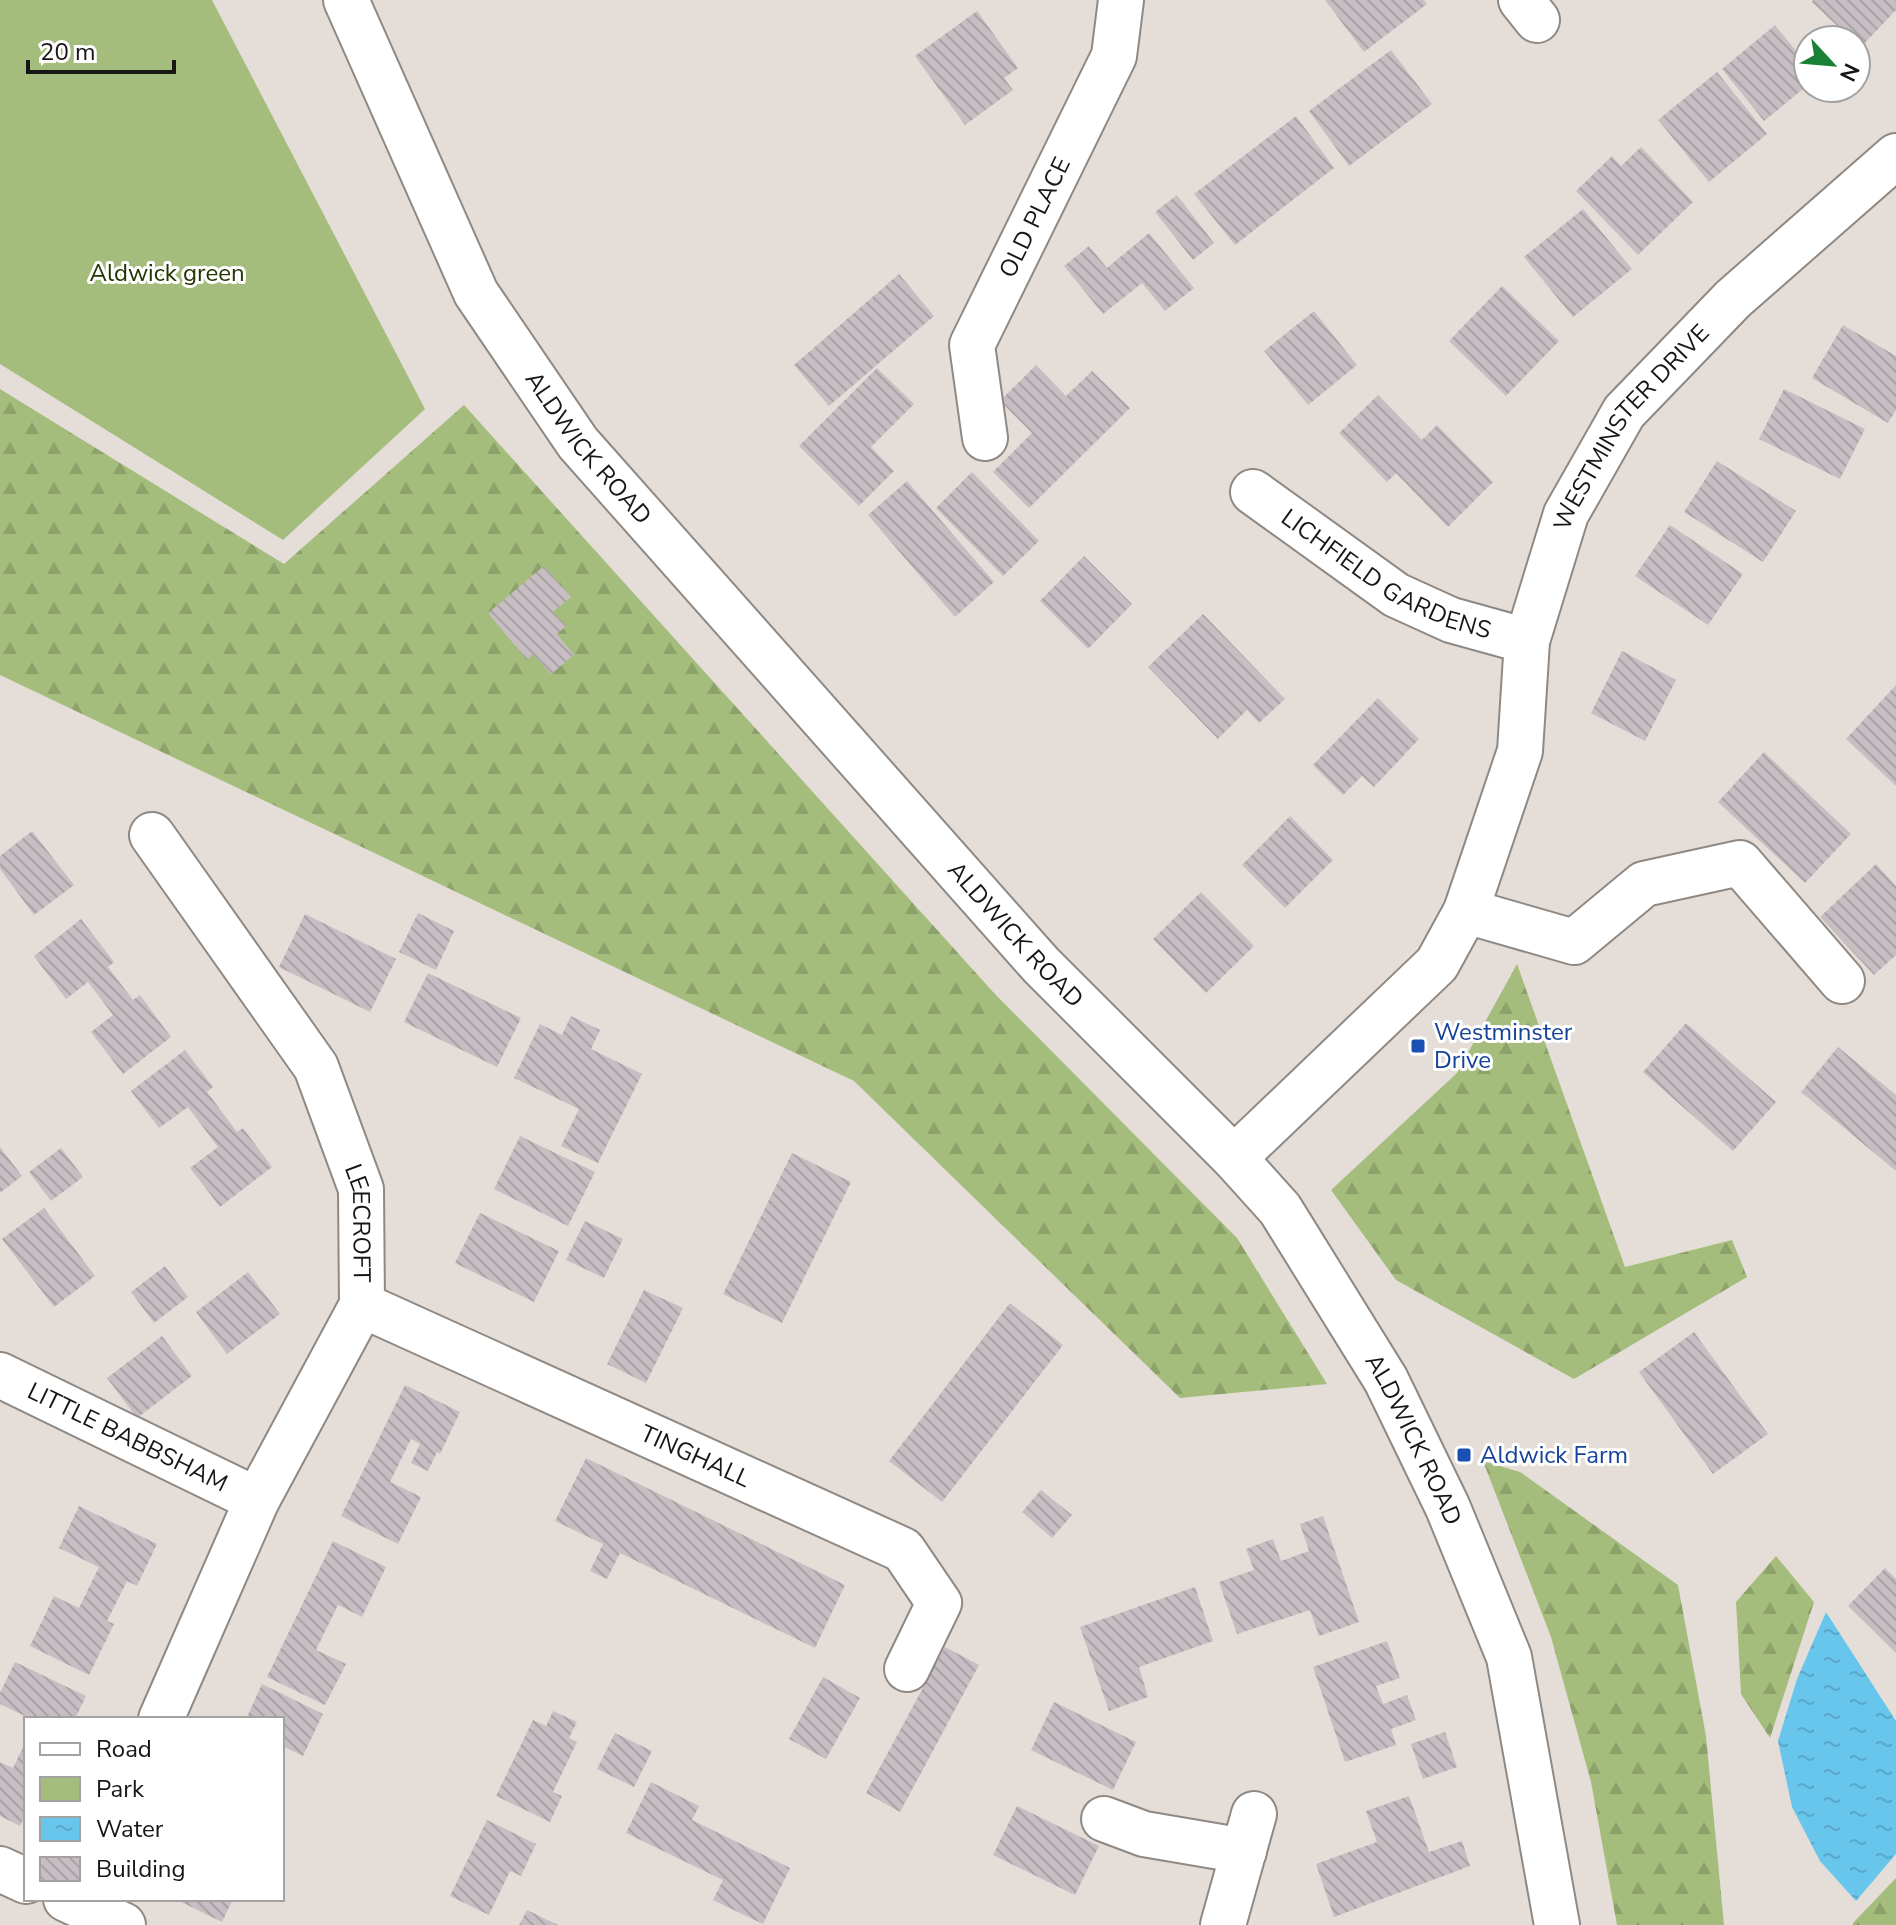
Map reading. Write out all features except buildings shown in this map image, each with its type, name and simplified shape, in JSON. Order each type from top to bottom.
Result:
[{"type":"street","name":"ALDWICK ROAD","points":[[346,0],[476,293],[578,443],[1041,965],[1234,1158],[1280,1209],[1386,1380],[1448,1508],[1509,1657],[1557,1925]]},
{"type":"street","name":"OLD PLACE","points":[[985,438],[972,345],[1114,56],[1121,0]]},
{"type":"street","name":"WESTMINSTER DRIVE","points":[[1234,1158],[1437,964],[1466,911],[1520,751],[1527,641],[1566,514],[1624,412],[1733,299],[1896,156]]},
{"type":"street","name":"LICHFIELD GARDENS","points":[[1253,492],[1396,595],[1451,620],[1527,641]]},
{"type":"street","name":"LEECROFT","points":[[152,835],[316,1067],[361,1189],[362,1305],[257,1500],[162,1717]]},
{"type":"street","points":[[1466,911],[1574,942],[1644,884],[1740,863],[1842,981]]},
{"type":"street","name":"TINGHALL","points":[[362,1305],[903,1550],[939,1603],[907,1669]]},
{"type":"street","name":"LITTLE BABBSHAM","points":[[0,1375],[257,1500]]},
{"type":"street","points":[[1104,1819],[1144,1834],[1249,1832],[1223,1925]]},
{"type":"street","points":[[0,1869],[24,1880]]},
{"type":"street","points":[[76,1901],[123,1925]]},
{"type":"green space","name":"Aldwick green","points":[[0,0],[212,0],[425,409],[283,540],[0,364]]},
{"type":"green space","points":[[0,389],[284,564],[464,405],[994,993],[1237,1238],[1327,1384],[1180,1398],[854,1081],[0,675]]},
{"type":"green space","points":[[1517,964],[1625,1267],[1732,1240],[1747,1277],[1574,1379],[1396,1280],[1331,1190],[1457,1073]]},
{"type":"green space","points":[[1483,1461],[1520,1472],[1678,1585],[1706,1736],[1724,1925],[1617,1925],[1591,1782],[1551,1637]]},
{"type":"green space","points":[[1776,1556],[1814,1602],[1770,1738],[1741,1694],[1736,1602]]},
{"type":"green space","points":[[1896,1878],[1896,1925],[1853,1925],[1853,1923]]},
{"type":"water","points":[[1826,1612],[1896,1721],[1896,1854],[1856,1901],[1820,1861],[1792,1807],[1778,1741],[1797,1679]]},
{"type":"place","name":"Westminster Drive","points":[[1418,1046]]},
{"type":"place","name":"Aldwick Farm","points":[[1464,1455]]}]
